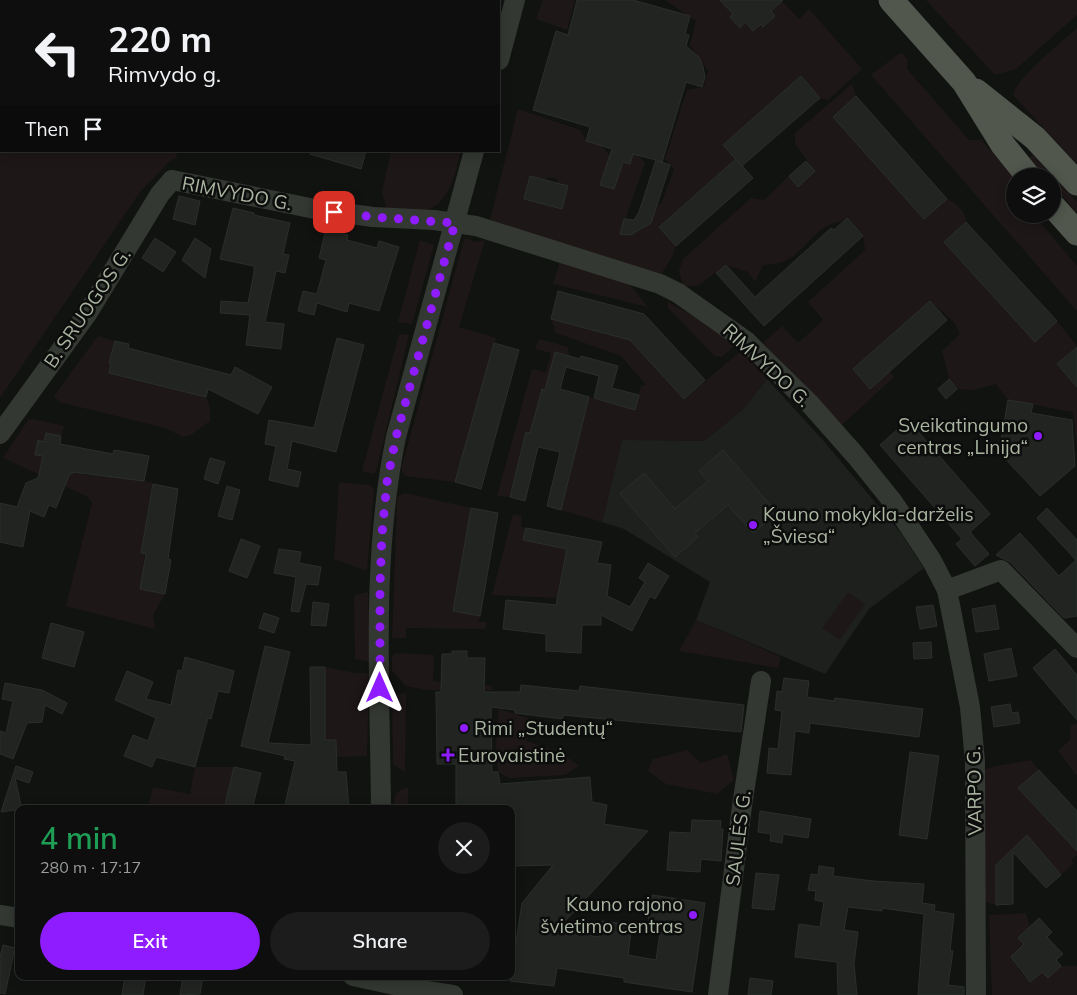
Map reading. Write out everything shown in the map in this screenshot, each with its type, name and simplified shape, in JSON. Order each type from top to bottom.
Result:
[{"type":"main road","points":[[891,0],[964,82],[1008,152],[1021,168]]},
{"type":"main road","points":[[964,82],[1035,138],[1077,183]]},
{"type":"main road","points":[[1061,214],[1077,232]]},
{"type":"street","points":[[500,56],[515,0]]},
{"type":"street","points":[[381,805],[380,586],[387,482],[396,437],[474,152]]},
{"type":"street","name":"RIMVYDO G.","points":[[172,180],[315,209],[373,217],[476,226],[660,284],[678,293],[746,341],[810,404],[893,502],[932,561],[947,590]]},
{"type":"street","name":"B. SRUOGOS G.","points":[[0,434],[87,314],[160,194],[172,180]]},
{"type":"street","points":[[947,590],[1001,570],[1077,648]]},
{"type":"street","name":"VARPO G.","points":[[947,590],[970,707],[975,762],[976,995]]},
{"type":"street","name":"SAULĖS G.","points":[[718,995],[760,681]]},
{"type":"street","points":[[0,915],[15,917]]},
{"type":"street","points":[[369,980],[453,995]]},
{"type":"shaded area","points":[[543,0],[575,0],[567,30],[536,19]]},
{"type":"shaded area","points":[[665,0],[727,0],[740,27],[745,22],[753,31],[761,24],[764,27],[775,16],[771,11],[782,1],[799,19],[809,9],[862,69],[828,100],[820,98],[801,77],[736,159],[659,226],[676,246],[671,259],[658,279],[489,223],[518,109],[580,130],[586,141],[600,145],[615,160],[634,151],[645,163],[620,234],[635,233],[645,227],[649,223],[658,204],[661,204],[674,169],[665,159],[687,90],[704,87],[708,71],[690,45],[696,21]],"holes":[[[530,176],[547,181],[548,177],[558,179],[557,184],[568,186],[562,209],[524,199]]]},
{"type":"shaded area","points":[[926,0],[1077,0],[1077,15],[1016,69],[995,75]]},
{"type":"shaded area","points":[[1077,28],[1077,164],[1013,95],[1022,79]]},
{"type":"shaded area","points":[[899,54],[903,54],[908,60],[907,69],[969,140],[981,140],[1007,168],[1006,223],[1041,223],[1077,266],[1077,311],[871,75]]},
{"type":"shaded area","points":[[852,84],[856,96],[833,117],[924,219],[947,199],[960,208],[966,222],[944,242],[1035,341],[1057,321],[1077,346],[1057,365],[1077,387],[1077,448],[1073,412],[1008,400],[996,384],[974,390],[957,389],[949,379],[942,351],[960,334],[954,322],[930,301],[853,369],[870,389],[890,371],[894,377],[842,425],[763,343],[782,326],[798,343],[823,320],[808,302],[865,250],[863,236],[847,218],[824,227],[790,258],[774,264],[763,265],[755,282],[748,272],[726,265],[699,285],[683,287],[679,270],[683,259],[751,198],[764,200],[789,176],[798,186],[815,171],[795,144],[795,133]]},
{"type":"shaded area","points":[[0,152],[178,152],[176,158],[168,163],[140,192],[0,398]]},
{"type":"shaded area","points":[[391,152],[461,152],[449,189],[438,204],[429,209],[419,212],[387,210],[382,192]]},
{"type":"shaded area","points":[[1033,154],[1046,168],[1037,168],[1029,159]]},
{"type":"shaded area","points":[[1061,185],[1077,202],[1077,213],[1061,194]]},
{"type":"shaded area","points":[[466,238],[475,242],[485,240],[459,327],[496,338],[455,482],[405,476],[401,469]]},
{"type":"shaded area","points":[[420,240],[434,245],[412,324],[398,322]]},
{"type":"shaded area","points":[[560,261],[630,285],[648,307],[553,284]]},
{"type":"shaded area","points":[[668,302],[695,317],[735,345],[722,357],[715,356],[668,308]]},
{"type":"shaded area","points":[[551,319],[630,340],[684,399],[741,351],[767,379],[742,410],[704,441],[622,440],[602,522],[561,510],[589,397],[635,409],[641,386],[646,385],[621,356],[556,333]]},
{"type":"shaded area","points":[[399,334],[409,335],[376,472],[372,474],[362,471]]},
{"type":"shaded area","points":[[98,336],[115,341],[109,363],[111,363],[109,373],[206,397],[210,408],[210,421],[192,434],[183,437],[165,428],[59,402],[54,396]]},
{"type":"shaded area","points":[[539,339],[568,347],[569,356],[555,352],[555,393],[541,390],[530,433],[526,432],[510,497],[497,496],[532,369],[546,372],[551,353],[535,349]]},
{"type":"shaded area","name":"Kauno mokykla-darželis „Šviesa“","points":[[767,379],[822,439],[900,532],[924,568],[869,609],[825,674],[696,620],[710,582],[624,529],[602,522],[622,439],[704,441],[742,410]]},
{"type":"shaded area","points":[[34,419],[64,426],[61,436],[46,433],[44,442],[38,441],[35,454],[43,456],[41,467],[72,474],[73,472],[107,477],[108,475],[154,483],[146,518],[148,519],[141,589],[165,594],[153,615],[155,629],[66,606],[92,503],[88,497],[3,458],[28,420]]},
{"type":"shaded area","points":[[339,482],[369,485],[374,489],[367,571],[334,559]]},
{"type":"shaded area","points":[[405,493],[471,508],[453,611],[480,616],[479,622],[487,622],[485,629],[406,628],[406,638],[392,638],[397,500],[398,496]]},
{"type":"shaded area","points":[[513,514],[522,516],[521,526],[526,528],[524,540],[567,549],[558,598],[492,595]]},
{"type":"shaded area","points":[[368,592],[369,662],[355,659],[354,595]]},
{"type":"shaded area","points":[[848,592],[865,604],[840,640],[822,628]]},
{"type":"shaded area","points":[[696,620],[781,657],[778,668],[679,651]]},
{"type":"shaded area","points":[[396,653],[434,655],[433,681],[491,686],[493,690],[426,690],[406,686],[392,671],[392,656]]},
{"type":"shaded area","points":[[325,667],[355,673],[369,673],[367,756],[337,757],[336,740],[325,740]]},
{"type":"shaded area","points":[[406,693],[405,772],[393,764],[392,698],[397,694]]},
{"type":"shaded area","points":[[499,709],[530,719],[526,741],[560,752],[579,766],[565,775],[509,778],[498,772],[496,746]]},
{"type":"shaded area","points":[[1077,723],[1077,776],[1058,751],[1070,740],[1071,725]]},
{"type":"shaded area","points":[[687,750],[701,763],[727,754],[734,780],[717,794],[666,784],[648,771],[653,759]]},
{"type":"shaded area","points":[[1031,760],[1039,770],[1019,788],[1077,850],[1077,855],[1071,860],[1074,863],[1061,875],[1027,836],[996,865],[996,905],[980,900],[982,771],[991,767]]},
{"type":"shaded area","points":[[195,767],[234,767],[225,805],[149,805],[153,787],[190,794]]},
{"type":"shaded area","points":[[408,787],[408,805],[394,805],[396,795],[400,790]]},
{"type":"shaded area","points":[[1026,913],[1030,927],[1018,938],[1024,944],[1011,957],[1020,967],[1018,969],[1030,982],[1042,972],[1048,978],[1061,966],[1077,966],[1077,995],[992,995],[989,915]]},
{"type":"building","points":[[577,0],[633,0],[690,16],[685,34],[689,35],[686,46],[699,57],[703,67],[705,77],[702,87],[686,82],[662,162],[658,161],[670,165],[651,223],[631,235],[620,234],[624,219],[634,220],[639,212],[656,160],[633,154],[630,164],[623,162],[614,189],[600,185],[612,149],[586,141],[590,127],[533,110],[556,31],[568,35]]},
{"type":"building","points":[[720,0],[783,0],[771,11],[775,16],[763,27],[761,24],[753,31],[745,22],[740,28],[730,17],[733,14]]},
{"type":"building","points":[[801,76],[820,98],[742,166],[723,145]]},
{"type":"building","points":[[856,96],[947,199],[924,219],[833,117]]},
{"type":"building","points":[[311,152],[366,152],[361,169],[310,154]]},
{"type":"building","points":[[736,159],[753,178],[676,246],[659,227]]},
{"type":"building","points":[[806,161],[815,171],[798,187],[789,176]]},
{"type":"building","points":[[530,176],[568,186],[562,209],[524,199]]},
{"type":"building","points":[[179,196],[200,201],[195,225],[173,219]]},
{"type":"building","points":[[233,208],[290,223],[283,254],[289,255],[285,273],[276,271],[265,322],[284,324],[281,349],[246,345],[250,315],[220,313],[221,301],[248,303],[254,273],[254,266],[220,259]]},
{"type":"building","points":[[847,218],[863,236],[764,326],[716,273],[726,265],[755,297],[831,228],[834,230]]},
{"type":"building","points":[[966,222],[1057,321],[1035,342],[944,242]]},
{"type":"building","points":[[326,229],[348,235],[347,240],[377,248],[379,241],[399,247],[379,311],[349,303],[347,312],[317,303],[314,315],[298,311],[303,291],[317,294],[326,260],[319,258]]},
{"type":"building","points":[[155,238],[176,252],[163,272],[142,258]]},
{"type":"building","points":[[195,238],[211,249],[205,278],[182,260]]},
{"type":"building","points":[[558,291],[644,314],[705,380],[684,399],[630,340],[551,319]]},
{"type":"building","points":[[930,301],[947,320],[870,389],[853,369]]},
{"type":"building","points":[[337,338],[364,345],[336,452],[292,441],[287,469],[301,472],[298,487],[269,480],[276,446],[265,444],[269,420],[314,428]]},
{"type":"building","points":[[115,341],[129,344],[128,348],[231,375],[235,367],[272,387],[258,414],[208,389],[206,397],[109,373],[111,364],[109,363]]},
{"type":"building","points":[[494,343],[519,350],[481,489],[455,482]]},
{"type":"building","points":[[1077,347],[1077,387],[1057,364]]},
{"type":"building","points":[[555,352],[580,359],[581,356],[618,366],[612,388],[639,395],[635,410],[594,398],[599,376],[566,367],[560,389],[589,397],[561,510],[547,506],[560,452],[538,447],[525,501],[510,497],[526,432],[530,433],[542,389],[545,390]]},
{"type":"building","points":[[949,379],[957,389],[946,399],[938,389]]},
{"type":"building","name":"Sveikatingumo centras „Linija“","points":[[1008,400],[1033,404],[1031,413],[1072,420],[1075,466],[1040,496],[999,452]]},
{"type":"building","points":[[908,420],[990,514],[970,532],[989,554],[975,566],[956,544],[962,539],[880,445]]},
{"type":"building","points":[[46,433],[61,436],[60,444],[113,454],[114,450],[149,456],[144,481],[70,473],[56,508],[49,505],[44,517],[30,511],[23,547],[0,542],[0,503],[17,507],[26,483],[38,478],[43,456],[35,455],[38,440],[44,442]]},
{"type":"building","points":[[723,450],[777,513],[753,533],[728,505],[695,533],[698,537],[675,557],[620,494],[644,473],[675,509],[708,481],[699,471]]},
{"type":"building","points":[[210,458],[225,462],[218,484],[204,479]]},
{"type":"building","points":[[153,484],[178,489],[168,559],[171,560],[165,594],[140,589],[146,554],[141,553]]},
{"type":"building","points":[[227,486],[240,490],[232,520],[218,516]]},
{"type":"building","points":[[471,508],[498,513],[480,616],[453,611]]},
{"type":"building","points":[[1047,508],[1077,540],[1077,616],[1064,618],[1010,562],[996,555],[1020,533],[1059,576],[1076,560],[1037,518]]},
{"type":"building","points":[[526,528],[602,542],[597,563],[611,565],[607,596],[630,607],[645,582],[639,578],[648,563],[669,576],[655,599],[650,596],[632,631],[601,615],[601,625],[582,625],[581,653],[546,651],[546,634],[503,629],[506,600],[556,605],[567,549],[523,540]]},
{"type":"building","points":[[241,539],[260,546],[247,578],[229,571]]},
{"type":"building","points":[[279,549],[301,552],[299,563],[321,567],[318,585],[306,584],[299,612],[291,611],[296,577],[274,573]]},
{"type":"building","points":[[313,602],[329,604],[326,626],[311,625]]},
{"type":"building","points":[[933,605],[937,626],[920,629],[916,607]]},
{"type":"building","points":[[995,605],[999,629],[976,632],[972,609]]},
{"type":"building","points":[[264,613],[279,618],[274,633],[259,628]]},
{"type":"building","points":[[51,623],[84,632],[74,667],[42,658]]},
{"type":"building","points":[[931,642],[932,658],[914,659],[913,643]]},
{"type":"building","points":[[265,646],[290,652],[268,743],[311,745],[310,667],[325,667],[325,740],[336,740],[337,772],[346,772],[349,805],[285,805],[295,761],[284,759],[285,756],[241,746]]},
{"type":"building","points":[[1011,648],[1017,676],[989,681],[984,654]]},
{"type":"building","points":[[1055,649],[1077,675],[1077,720],[1033,668]]},
{"type":"building","points":[[452,651],[467,651],[467,658],[485,658],[484,692],[520,692],[521,685],[579,691],[580,686],[744,705],[741,732],[563,715],[563,719],[515,713],[515,710],[491,707],[492,772],[498,772],[500,784],[590,777],[592,802],[607,805],[604,824],[648,831],[557,930],[599,937],[602,921],[632,925],[628,955],[656,960],[661,925],[648,923],[652,895],[705,903],[692,992],[624,982],[624,978],[557,968],[554,986],[510,981],[515,980],[515,948],[522,903],[553,865],[515,866],[515,805],[456,805],[456,764],[437,764],[436,692],[441,692],[442,654],[452,654]]},
{"type":"building","points":[[185,657],[234,671],[229,693],[218,691],[211,719],[208,718],[195,767],[156,757],[152,767],[124,756],[133,735],[148,741],[156,718],[115,700],[127,671],[153,682],[146,699],[171,705],[178,670],[182,671]]},
{"type":"building","points":[[784,678],[809,681],[807,697],[834,701],[835,698],[923,709],[919,737],[810,723],[809,733],[795,731],[791,775],[767,773],[769,748],[778,749],[782,711],[775,710],[777,691],[782,692]]},
{"type":"building","points":[[5,683],[42,690],[67,703],[62,714],[45,705],[42,722],[27,723],[13,759],[0,754],[0,731],[6,733],[13,701],[2,699]]},
{"type":"building","points":[[1010,704],[1012,713],[1018,712],[1020,723],[994,727],[991,707]]},
{"type":"building","points":[[910,752],[939,756],[927,839],[899,835]]},
{"type":"building","points":[[16,766],[33,772],[29,783],[15,778],[21,805],[15,805],[15,810],[1,812]]},
{"type":"building","points":[[234,767],[261,773],[253,805],[225,805]]},
{"type":"building","points":[[1039,770],[1077,811],[1077,851],[1018,788]]},
{"type":"building","points":[[760,811],[811,819],[808,838],[783,834],[782,843],[770,841],[771,834],[758,832]]},
{"type":"building","points":[[692,820],[721,821],[720,829],[723,829],[721,861],[701,859],[700,872],[667,870],[670,832],[691,833]]},
{"type":"building","points":[[1027,835],[1061,875],[1046,888],[1013,852],[1013,904],[996,905],[996,865]]},
{"type":"building","points":[[819,866],[834,868],[833,876],[924,884],[922,903],[935,905],[934,911],[954,914],[950,951],[953,951],[948,985],[964,987],[964,995],[918,995],[924,914],[882,908],[882,911],[848,907],[844,930],[858,932],[854,964],[857,995],[838,995],[837,962],[795,957],[799,924],[820,927],[824,902],[815,900],[816,891],[808,890],[811,874],[818,875]]},
{"type":"building","points":[[756,873],[779,875],[774,910],[752,908]]},
{"type":"building","points":[[1039,918],[1052,932],[1047,937],[1063,954],[1056,960],[1061,966],[1048,978],[1042,972],[1030,982],[1011,957],[1024,944],[1018,938]]},
{"type":"building","points":[[3,945],[15,948],[5,994],[0,993],[0,957]]},
{"type":"building","points":[[750,978],[773,981],[771,995],[748,995]]},
{"type":"building","points":[[124,980],[145,980],[143,995],[122,995]]},
{"type":"building","points":[[182,980],[202,980],[200,994],[180,995]]},
{"type":"place","name":"Sveikatingumo centras „Linija“","points":[[1038,436]]},
{"type":"place","name":"Kauno mokykla-darželis „Šviesa“","points":[[753,525]]},
{"type":"place","name":"Rimi „Studentų“","points":[[464,728]]},
{"type":"place","name":"Eurovaistinė","points":[[448,755]]},
{"type":"place","name":"Kauno rajono švietimo centras","points":[[693,915]]},
{"type":"route","points":[[334,212],[404,220],[434,220],[455,223],[396,437],[387,482],[380,586],[380,688]]}]
